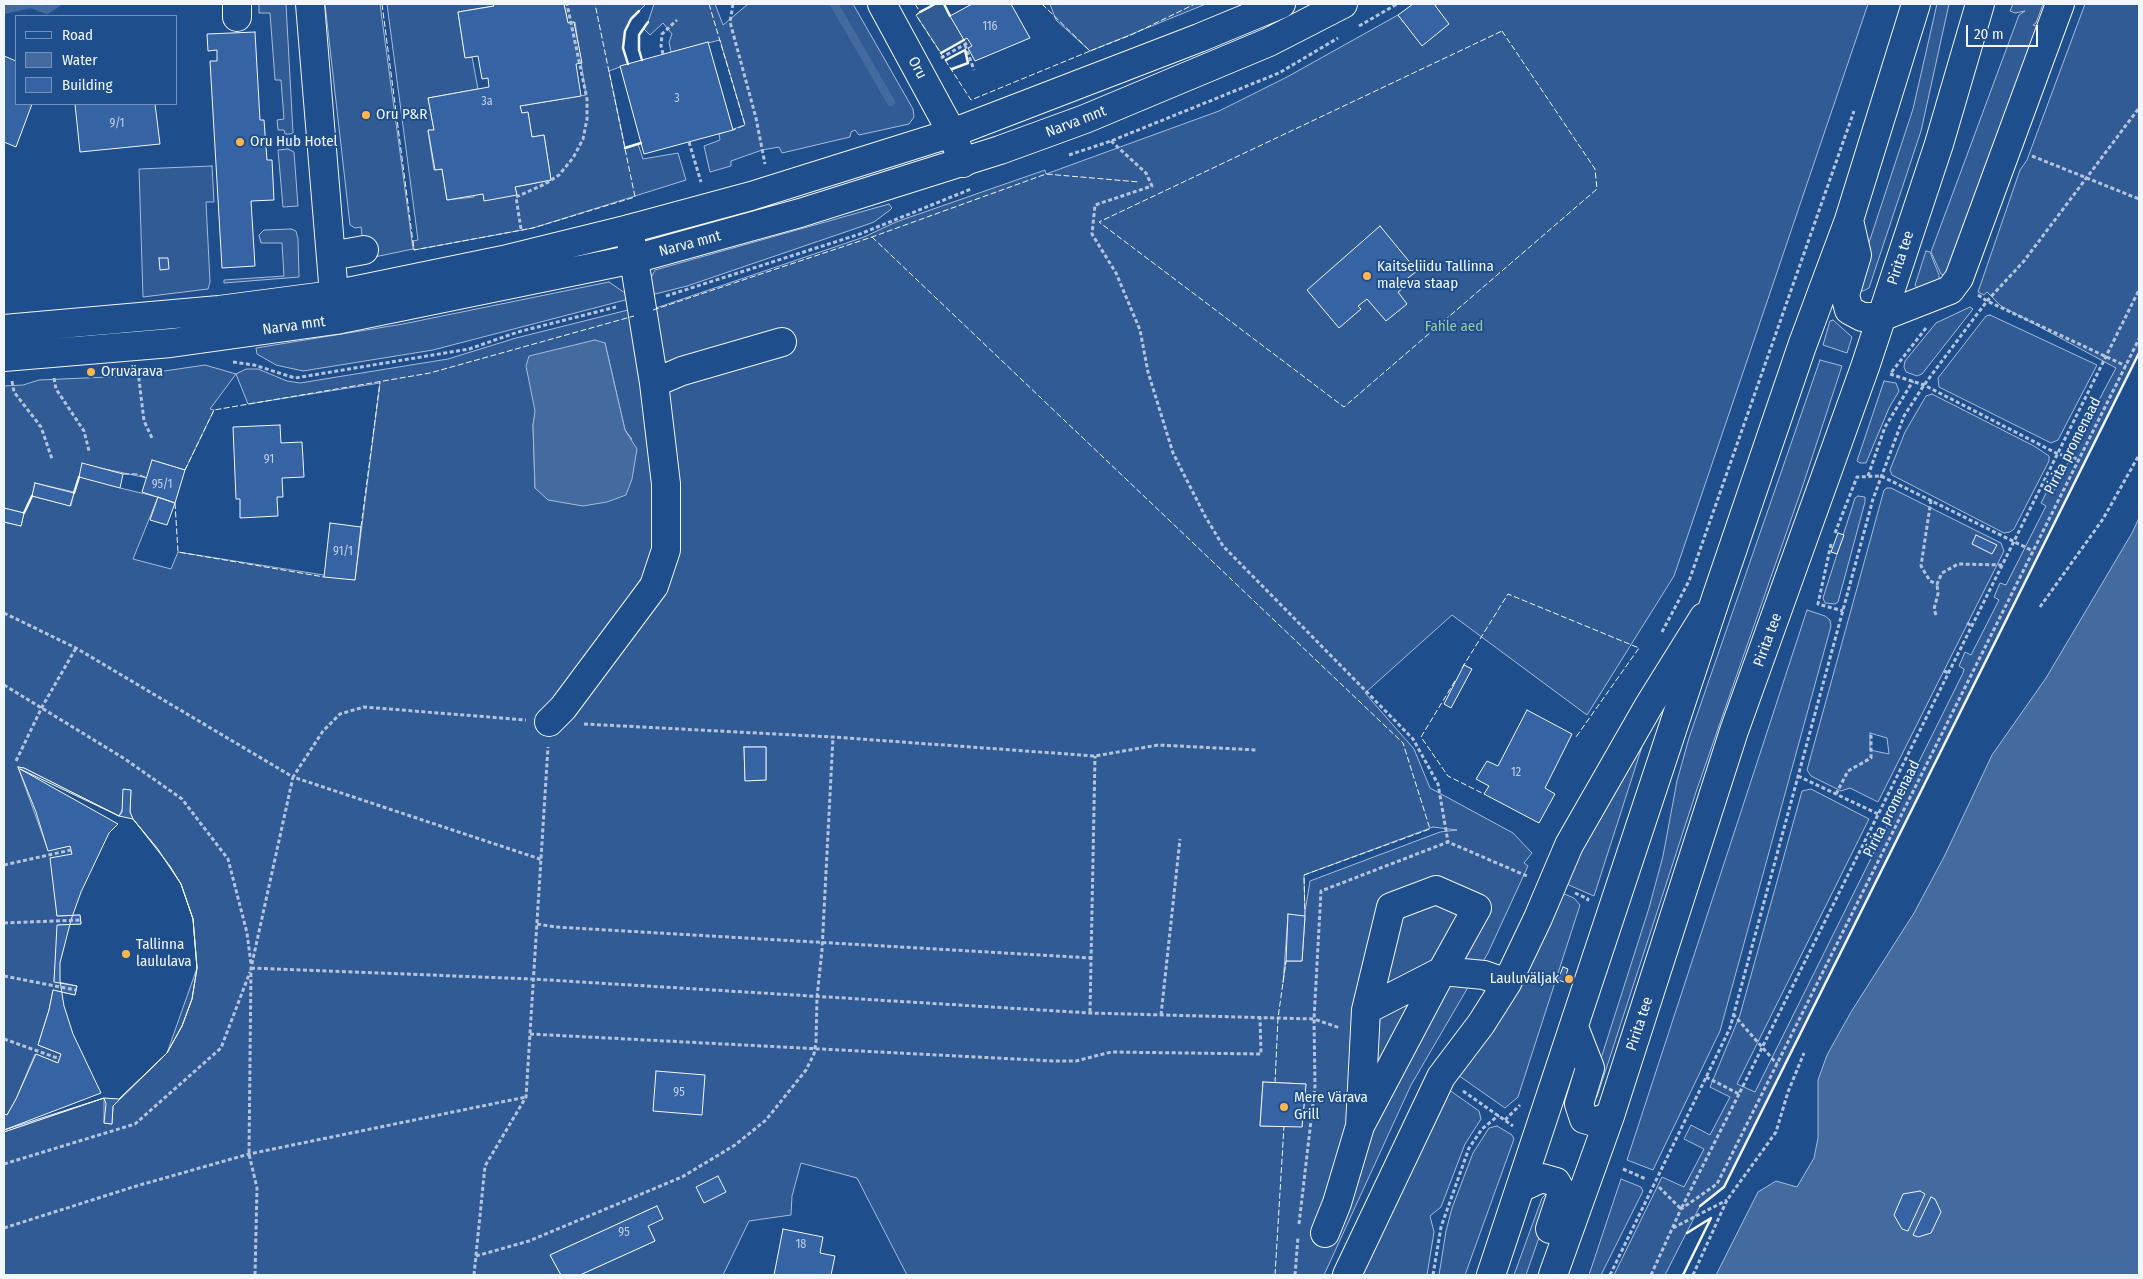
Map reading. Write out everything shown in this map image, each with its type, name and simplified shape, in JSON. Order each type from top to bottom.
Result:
[{"type":"main road","points":[[310,4],[331,249],[334,308]]},
{"type":"main road","name":"Oru","points":[[882,4],[952,133],[962,163]]},
{"type":"main road","name":"Narva mnt","points":[[4,329],[219,310],[334,308],[503,260],[628,230],[769,191],[952,133],[1199,38],[1281,4]]},
{"type":"main road","name":"Narva mnt","points":[[8,368],[171,343],[334,308],[634,259],[800,213],[962,163],[1085,119],[1269,42],[1343,4]]},
{"type":"main road","points":[[1491,1275],[1716,598],[1802,346],[1849,220],[1916,4]]},
{"type":"main road","name":"Pirita tee","points":[[1554,1271],[1610,1116],[1734,731],[1881,317],[1939,144],[1980,4]]},
{"type":"main road","points":[[1849,220],[1857,255],[1845,295],[1850,310],[1862,317],[1881,317],[1950,290],[1959,278],[2060,4]]},
{"type":"main road","points":[[549,722],[563,708],[654,586],[666,550],[666,484],[654,382],[628,230]]},
{"type":"main road","points":[[331,249],[362,243]]},
{"type":"main road","points":[[654,382],[682,371],[782,342]]},
{"type":"main road","points":[[1347,1275],[1441,1077],[1481,1024],[1507,983],[1544,875],[1569,845],[1648,707],[1716,598]]},
{"type":"main road","points":[[1325,1233],[1337,1203],[1360,1126],[1477,908],[1436,890],[1391,907],[1366,1010],[1360,1126]]},
{"type":"main road","points":[[1366,1010],[1442,971],[1484,975],[1507,983]]},
{"type":"main road","points":[[1574,1027],[1590,1068],[1579,1104],[1584,1119],[1594,1122],[1610,1116]]},
{"type":"main road","points":[[1520,1188],[1542,1178],[1556,1182],[1562,1193],[1549,1232],[1554,1271]]},
{"type":"path","points":[[523,238],[516,197],[545,184],[559,175],[573,158],[583,139],[587,119],[587,99],[567,4]]},
{"type":"path","points":[[733,4],[730,22],[756,118],[765,164]]},
{"type":"path","points":[[663,54],[661,46],[662,34],[676,20]]},
{"type":"path","points":[[939,60],[969,42]]},
{"type":"path","points":[[965,44],[974,70]]},
{"type":"path","points":[[1661,633],[1690,581],[1855,106]]},
{"type":"path","points":[[1610,1275],[1730,1028],[1873,499],[1904,416],[1924,385],[1987,301],[2024,261],[2139,108]]},
{"type":"path","points":[[1111,141],[1146,173],[1152,186],[1094,205],[1092,234],[1116,273],[1140,330],[1148,372],[1173,453],[1205,516],[1223,546],[1413,739],[1438,784],[1448,842]]},
{"type":"path","points":[[689,142],[700,182]]},
{"type":"path","points":[[2030,155],[2139,199]]},
{"type":"path","points":[[1659,1187],[1681,1209],[1763,1048],[2139,290]]},
{"type":"path","points":[[1971,297],[1976,293],[1987,301],[2126,366]]},
{"type":"path","points":[[1928,326],[1890,374],[1924,385],[2058,454],[2079,459]]},
{"type":"path","name":"Pirita promenaad","points":[[1651,1275],[1681,1209],[1717,1184],[2139,339]]},
{"type":"path","points":[[8,368],[14,392],[41,427],[52,459]]},
{"type":"path","points":[[138,368],[144,421],[152,438]]},
{"type":"path","points":[[53,375],[56,390],[84,431],[89,451]]},
{"type":"path","points":[[1868,476],[1885,427],[1913,381]]},
{"type":"path","points":[[2040,607],[2103,519],[2139,455]]},
{"type":"path","points":[[1835,534],[1858,477],[1881,476],[2034,551]]},
{"type":"path","points":[[1931,500],[1921,566],[1930,581],[1937,584]]},
{"type":"path","points":[[1831,542],[1818,604],[1843,611]]},
{"type":"path","points":[[1936,615],[1934,609],[1938,594],[1937,584],[1942,573],[1958,564],[2002,565]]},
{"type":"path","points":[[4,613],[76,648],[293,777],[543,860]]},
{"type":"path","points":[[1967,623],[1972,626]]},
{"type":"path","points":[[16,761],[42,707],[76,648]]},
{"type":"path","points":[[1944,670],[1949,673]]},
{"type":"path","points":[[4,685],[125,759],[182,799],[228,860],[247,933],[251,968],[249,1154],[257,1188],[255,1275]]},
{"type":"path","points":[[4,1164],[135,1124],[221,1048],[251,968],[293,777],[323,731],[340,714],[364,707],[549,722],[833,737],[1095,756],[1158,745],[1257,750]]},
{"type":"path","points":[[474,1275],[485,1166],[526,1097],[532,979],[543,860],[549,722]]},
{"type":"path","points":[[1836,794],[1848,771],[1871,758],[1871,734]]},
{"type":"path","points":[[476,1256],[523,1243],[583,1219],[628,1197],[682,1177],[735,1145],[766,1120],[806,1070],[816,1047],[817,997],[822,943],[833,737]]},
{"type":"path","points":[[1090,1013],[1095,756]]},
{"type":"path","points":[[1798,776],[1878,814]]},
{"type":"path","points":[[1162,1015],[1180,839]]},
{"type":"path","points":[[4,864],[71,850]]},
{"type":"path","points":[[1544,875],[1588,899],[1585,907]]},
{"type":"path","points":[[4,923],[80,920]]},
{"type":"path","points":[[537,924],[556,927],[1091,958]]},
{"type":"path","points":[[251,968],[532,979],[1090,1013],[1278,1018]]},
{"type":"path","points":[[4,976],[76,990]]},
{"type":"path","points":[[1733,1014],[1777,1064]]},
{"type":"path","points":[[530,1034],[1076,1061],[1111,1052],[1261,1054],[1260,1017]]},
{"type":"path","points":[[1295,1275],[1316,1086],[1314,1019]]},
{"type":"path","points":[[4,1039],[60,1059]]},
{"type":"path","points":[[1693,1275],[1728,1200],[1776,1132],[1788,1092],[1804,1053]]},
{"type":"path","points":[[1706,1077],[1739,1094]]},
{"type":"path","points":[[4,1228],[133,1186],[249,1154],[526,1097]]},
{"type":"path","points":[[1505,1120],[1521,1104]]},
{"type":"path","points":[[1433,1275],[1441,1227],[1469,1148],[1482,1129],[1498,1115]]},
{"type":"path","points":[[1623,1168],[1646,1179]]},
{"type":"path","points":[[1672,1228],[1728,1200]]},
{"type":"shaded area","points":[[259,4],[286,4],[293,133],[290,134],[285,134],[284,130],[278,130],[277,120],[284,119],[281,80],[275,80],[270,13],[259,13]]},
{"type":"shaded area","name":"Oru P&R","points":[[325,4],[380,4],[413,249],[365,259],[361,227],[355,228],[350,225]]},
{"type":"shaded area","points":[[387,4],[493,4],[494,6],[458,12],[465,57],[472,57],[478,89],[428,98],[434,130],[428,131],[434,170],[442,169],[447,200],[483,194],[517,194],[515,187],[551,180],[544,135],[532,137],[528,113],[522,113],[520,106],[586,95],[575,22],[568,23],[564,4],[646,4],[631,19],[625,31],[623,48],[628,64],[609,71],[625,147],[638,144],[643,159],[678,153],[686,180],[533,228],[414,250],[413,241],[418,240]]},
{"type":"shaded area","points":[[654,4],[715,4],[723,25],[748,4],[853,4],[913,109],[914,117],[909,124],[859,135],[855,130],[851,132],[850,137],[782,153],[779,147],[762,150],[731,161],[731,166],[710,172],[704,146],[720,140],[719,134],[745,125],[720,40],[671,52],[669,42],[672,34],[663,23],[650,35],[643,28],[648,22]]},
{"type":"shaded area","points":[[935,4],[944,4],[964,40],[941,53],[916,15]]},
{"type":"shaded area","points":[[1050,4],[1206,4],[1090,51],[1056,20]]},
{"type":"shaded area","points":[[1437,4],[1868,4],[1674,576],[1587,715],[1452,615],[1365,693],[1414,749],[1430,788],[1513,833],[1532,853],[1524,863],[1528,866],[1488,953],[1411,1085],[1324,1275],[907,1275],[857,1178],[801,1163],[792,1196],[791,1215],[749,1221],[723,1275],[580,1275],[655,1241],[648,1226],[657,1206],[550,1255],[561,1275],[4,1275],[4,1132],[104,1098],[104,1123],[112,1124],[113,1106],[167,1053],[197,968],[193,919],[181,884],[157,848],[133,819],[130,812],[131,790],[119,816],[24,768],[18,767],[48,850],[70,846],[72,854],[55,889],[57,916],[80,915],[81,924],[58,925],[54,981],[77,986],[75,995],[53,990],[38,1045],[61,1054],[58,1063],[35,1054],[16,1099],[7,1115],[4,1114],[4,522],[21,526],[24,513],[4,508],[4,386],[23,385],[39,380],[130,376],[205,365],[236,374],[246,369],[258,369],[287,381],[300,383],[448,359],[516,338],[628,310],[653,309],[864,237],[896,222],[1045,170],[1046,174],[1219,111],[1287,77],[1398,15],[1404,23]],"holes":[[[605,343],[625,430],[632,439],[535,488],[533,425],[536,411]],[[236,374],[248,404],[380,383],[355,580],[178,552],[171,569],[133,559],[158,497],[120,488],[82,464],[147,478],[152,460],[185,470],[214,410],[210,409]],[[35,483],[74,492],[71,506],[32,496]],[[744,747],[766,747],[766,780],[745,780]],[[1433,827],[1457,830],[1440,832],[1310,881],[1305,912],[1304,875]],[[1288,915],[1305,917],[1302,961],[1286,961],[1283,983]],[[1263,1082],[1306,1084],[1302,1126],[1260,1126]]]},
{"type":"shaded area","points":[[1937,4],[1949,4],[1921,131],[1869,288],[1863,291],[1860,290],[1858,276],[1913,109]]},
{"type":"shaded area","points":[[2013,4],[2043,4],[2036,23],[2033,25],[2049,30],[1959,278],[1941,274],[1931,252],[2019,15],[2025,11],[2015,13],[2010,11]]},
{"type":"shaded area","points":[[2085,4],[2139,4],[2139,353],[1724,1187],[1700,1206],[1665,1275],[1614,1275],[1662,1177],[1684,1187],[1704,1149],[1684,1139],[1691,1125],[1710,1135],[1730,1097],[1710,1087],[1740,1015],[1802,791],[1811,789],[1869,819],[1737,1084],[1755,1092],[1963,673],[1964,669],[1959,666],[1965,652],[1971,655],[1999,600],[1994,597],[2000,583],[2006,585],[2046,506],[2041,503],[2048,489],[2053,492],[2093,414],[2087,410],[2093,397],[2099,400],[2116,368],[2001,306],[1987,292],[1984,295],[1978,292],[2020,170],[2027,160]]},
{"type":"shaded area","points":[[288,149],[294,152],[298,206],[283,207],[278,150]]},
{"type":"shaded area","points":[[212,166],[214,202],[206,202],[210,282],[208,289],[143,297],[139,169]]},
{"type":"shaded area","points":[[889,204],[892,208],[874,222],[687,286],[651,295],[650,280],[655,270]]},
{"type":"shaded area","points":[[291,229],[296,231],[298,239],[299,277],[224,283],[224,280],[284,276],[282,243],[261,243],[259,235],[264,230]]},
{"type":"shaded area","points":[[1926,251],[1930,252],[1939,275],[1939,280],[1918,290],[1915,285]]},
{"type":"shaded area","points":[[609,282],[625,293],[629,299],[433,350],[303,371],[276,365],[257,354],[256,348],[403,324]]},
{"type":"shaded area","points":[[1970,307],[1973,309],[1922,374],[1917,376],[1906,372],[1904,367],[1905,361],[1936,323]]},
{"type":"shaded area","points":[[1990,315],[2097,365],[2058,440],[2051,443],[1939,387],[1938,378],[1986,316]]},
{"type":"shaded area","points":[[1833,320],[1852,337],[1847,353],[1823,345],[1830,321]]},
{"type":"shaded area","points":[[1820,360],[1842,366],[1802,488],[1697,789],[1597,1097],[1594,1099],[1590,1093],[1649,908],[1663,856],[1677,781],[1689,738]]},
{"type":"shaded area","points":[[1884,381],[1896,383],[1899,391],[1889,408],[1866,463],[1860,463],[1857,461]]},
{"type":"shaded area","points":[[1932,394],[2034,446],[2049,456],[2049,461],[2014,529],[2010,532],[2004,533],[1892,475],[1890,470],[1905,432],[1926,396]]},
{"type":"shaded area","points":[[1891,488],[2001,543],[2004,551],[1878,802],[1850,788],[1841,791],[1811,776],[1807,770],[1884,490]],"holes":[[[1870,733],[1887,738],[1889,754],[1870,750]]]},
{"type":"shaded area","points":[[1858,496],[1865,497],[1865,502],[1838,602],[1835,604],[1825,603],[1823,598],[1855,498]]},
{"type":"shaded area","points":[[1807,610],[1825,616],[1830,620],[1831,626],[1720,1031],[1653,1170],[1627,1160]]},
{"type":"shaded area","points":[[1647,731],[1594,896],[1562,882]]},
{"type":"shaded area","points":[[1557,891],[1574,898],[1580,905],[1518,1097],[1505,1108],[1455,1073]]},
{"type":"shaded area","points":[[1445,1087],[1479,1111],[1481,1119],[1465,1144],[1441,1207],[1430,1216],[1434,1232],[1427,1275],[1355,1275]]},
{"type":"shaded area","points":[[1497,1126],[1512,1135],[1514,1139],[1465,1275],[1439,1275],[1446,1231],[1452,1208],[1473,1153],[1489,1128]]},
{"type":"shaded area","points":[[1621,1179],[1641,1187],[1643,1191],[1601,1275],[1589,1275]]},
{"type":"shaded area","points":[[1545,1195],[1548,1196],[1550,1206],[1526,1275],[1514,1275],[1542,1198]]},
{"type":"water","points":[[595,340],[605,343],[625,430],[637,449],[632,479],[626,495],[607,502],[583,506],[548,500],[535,488],[533,425],[535,411],[526,366],[529,356]]},
{"type":"water","points":[[2139,518],[2139,1275],[1716,1275],[1758,1192],[1776,1181],[1797,1187],[1814,1158],[1818,1138],[1818,1080],[1827,1055],[1851,1012],[1914,913],[1944,857],[1992,755],[2046,678]]},
{"type":"building","points":[[493,4],[564,4],[568,23],[574,22],[582,63],[576,64],[581,96],[520,106],[522,113],[528,112],[532,137],[544,135],[551,180],[515,187],[517,195],[484,201],[483,194],[447,200],[442,169],[435,170],[428,130],[434,130],[428,98],[489,87],[488,78],[482,79],[478,56],[465,58],[458,12],[494,6]]},
{"type":"building","points":[[972,4],[1011,4],[1030,38],[975,61],[968,48],[972,46],[967,38],[964,40],[950,16]]},
{"type":"building","points":[[1413,4],[1434,4],[1449,24],[1422,46],[1398,15]]},
{"type":"building","name":"Oru Hub Hotel","points":[[255,32],[260,120],[264,120],[267,160],[272,160],[274,200],[251,201],[255,266],[222,268],[210,61],[217,61],[217,50],[208,51],[207,34]]},
{"type":"building","points":[[708,42],[733,130],[644,154],[620,66]]},
{"type":"building","points":[[4,56],[15,61],[15,105],[32,105],[16,147],[4,142]]},
{"type":"building","points":[[75,105],[155,105],[160,144],[80,152]]},
{"type":"building","name":"Kaitseliidu Tallinna maleva staap","points":[[1380,226],[1417,271],[1404,281],[1407,285],[1398,292],[1407,304],[1386,321],[1367,299],[1358,306],[1361,309],[1339,328],[1307,290]]},
{"type":"building","points":[[159,258],[168,258],[169,269],[160,270]]},
{"type":"building","points":[[280,425],[281,443],[302,442],[304,477],[282,478],[283,497],[277,497],[278,516],[240,518],[240,499],[236,499],[233,427]]},
{"type":"building","points":[[152,460],[185,470],[175,503],[142,492]]},
{"type":"building","points":[[82,463],[123,474],[120,488],[79,477]]},
{"type":"building","points":[[35,483],[74,493],[70,506],[32,496]]},
{"type":"building","points":[[158,497],[175,503],[167,525],[150,520]]},
{"type":"building","points":[[4,508],[24,513],[21,526],[4,522]]},
{"type":"building","points":[[330,523],[361,527],[355,580],[324,577]]},
{"type":"building","points":[[1838,533],[1844,535],[1837,554],[1831,552]]},
{"type":"building","points":[[1976,535],[1997,545],[1992,554],[1972,544]]},
{"type":"building","points":[[1464,665],[1472,669],[1451,708],[1444,704]]},
{"type":"building","points":[[1527,710],[1572,734],[1545,788],[1555,794],[1539,823],[1484,794],[1489,786],[1476,779],[1487,761],[1498,766]]},
{"type":"building","points":[[744,747],[766,747],[766,780],[745,781]]},
{"type":"building","name":"Tallinna laululava","points":[[18,767],[24,768],[119,816],[122,812],[123,789],[131,790],[130,812],[133,819],[170,866],[181,884],[193,919],[197,968],[192,999],[182,1026],[167,1053],[113,1106],[112,1124],[104,1123],[106,1104],[104,1098],[4,1132],[4,1114],[7,1115],[16,1099],[36,1054],[58,1063],[61,1054],[38,1045],[53,990],[75,995],[77,986],[54,982],[57,925],[81,924],[80,915],[57,916],[50,858],[72,854],[70,846],[48,851],[36,812]]},
{"type":"building","name":"Tallinna laululava","points":[[20,769],[119,816],[133,819],[157,848],[181,884],[193,919],[197,968],[192,999],[182,1026],[167,1053],[119,1099],[104,1098],[4,1130],[101,1093],[73,1034],[64,1006],[60,981],[60,963],[71,920],[81,892],[109,833],[118,824]]},
{"type":"building","points":[[1288,914],[1305,916],[1302,961],[1286,961]]},
{"type":"building","points":[[1563,967],[1568,969],[1564,982],[1558,980]]},
{"type":"building","points":[[656,1071],[705,1075],[702,1115],[653,1111]]},
{"type":"building","points":[[1263,1082],[1306,1084],[1302,1127],[1260,1126]]},
{"type":"building","points":[[718,1176],[726,1192],[704,1203],[696,1187]]},
{"type":"building","points":[[1920,1191],[1925,1194],[1908,1231],[1902,1229],[1894,1215],[1903,1194]]},
{"type":"building","points":[[1931,1197],[1935,1199],[1941,1212],[1931,1233],[1918,1237],[1913,1235]]},
{"type":"building","points":[[657,1206],[663,1219],[648,1226],[655,1241],[580,1275],[561,1275],[550,1255]]},
{"type":"building","points":[[783,1229],[823,1237],[820,1253],[835,1256],[831,1275],[774,1275]]},
{"type":"waterway","points":[[4,10],[31,4],[47,10],[56,4]]},
{"type":"waterway","points":[[834,4],[891,102]]},
{"type":"fence","points":[[382,4],[414,250],[533,228],[635,197],[595,4]]},
{"type":"fence","points":[[709,4],[745,125],[733,130]]},
{"type":"fence","points":[[915,4],[920,12],[916,15],[971,100],[1090,51]]},
{"type":"fence","points":[[1042,4],[1090,51],[1131,35],[1195,4]]},
{"type":"fence","points":[[1502,31],[1595,169],[1597,189],[1344,407],[1099,222],[1502,31]]},
{"type":"fence","points":[[653,310],[872,237],[1046,174],[1139,182]]},
{"type":"fence","points":[[872,237],[1403,743],[1430,829],[1304,875],[1305,916]]},
{"type":"fence","points":[[185,470],[214,410],[430,373],[634,316]]},
{"type":"fence","points":[[361,527],[380,382]]},
{"type":"fence","points":[[123,474],[137,474],[147,478]]},
{"type":"fence","points":[[175,503],[178,552],[324,577]]},
{"type":"fence","points":[[1462,668],[1508,594],[1639,648],[1576,737]]},
{"type":"fence","points":[[1455,681],[1421,737],[1448,776],[1484,794]]},
{"type":"fence","points":[[1275,1083],[1278,1018],[1286,961]]},
{"type":"fence","points":[[1275,1275],[1284,1126]]},
{"type":"wall","points":[[920,12],[935,4]]},
{"type":"wall","points":[[944,4],[950,16]]},
{"type":"wall","points":[[628,64],[623,48],[625,31],[631,19],[639,11]]},
{"type":"wall","points":[[642,60],[639,50],[639,35],[648,22]]},
{"type":"wall","points":[[941,53],[964,40]]},
{"type":"wall","points":[[946,60],[965,50],[968,63],[952,69]]},
{"type":"wall","points":[[625,148],[641,143]]},
{"type":"wall","points":[[1700,1206],[1724,1187],[2139,353]]},
{"type":"wall","points":[[74,493],[79,477]]},
{"type":"wall","points":[[24,513],[32,496]]},
{"type":"wall","points":[[1683,1275],[1711,1218],[1687,1233]]},
{"type":"place","name":"Oru P&R","points":[[366,115]]},
{"type":"place","name":"Oru Hub Hotel","points":[[240,142]]},
{"type":"place","name":"Kaitseliidu Tallinna maleva staap","points":[[1367,276]]},
{"type":"place","name":"Oruvärava","points":[[91,372]]},
{"type":"place","name":"Tallinna laululava","points":[[126,954]]},
{"type":"place","name":"Lauluväljak","points":[[1569,979]]},
{"type":"place","name":"Mere Värava Grill","points":[[1284,1107]]},
{"type":"park label","name":"Fahle aed","points":[[1454,327]]}]
